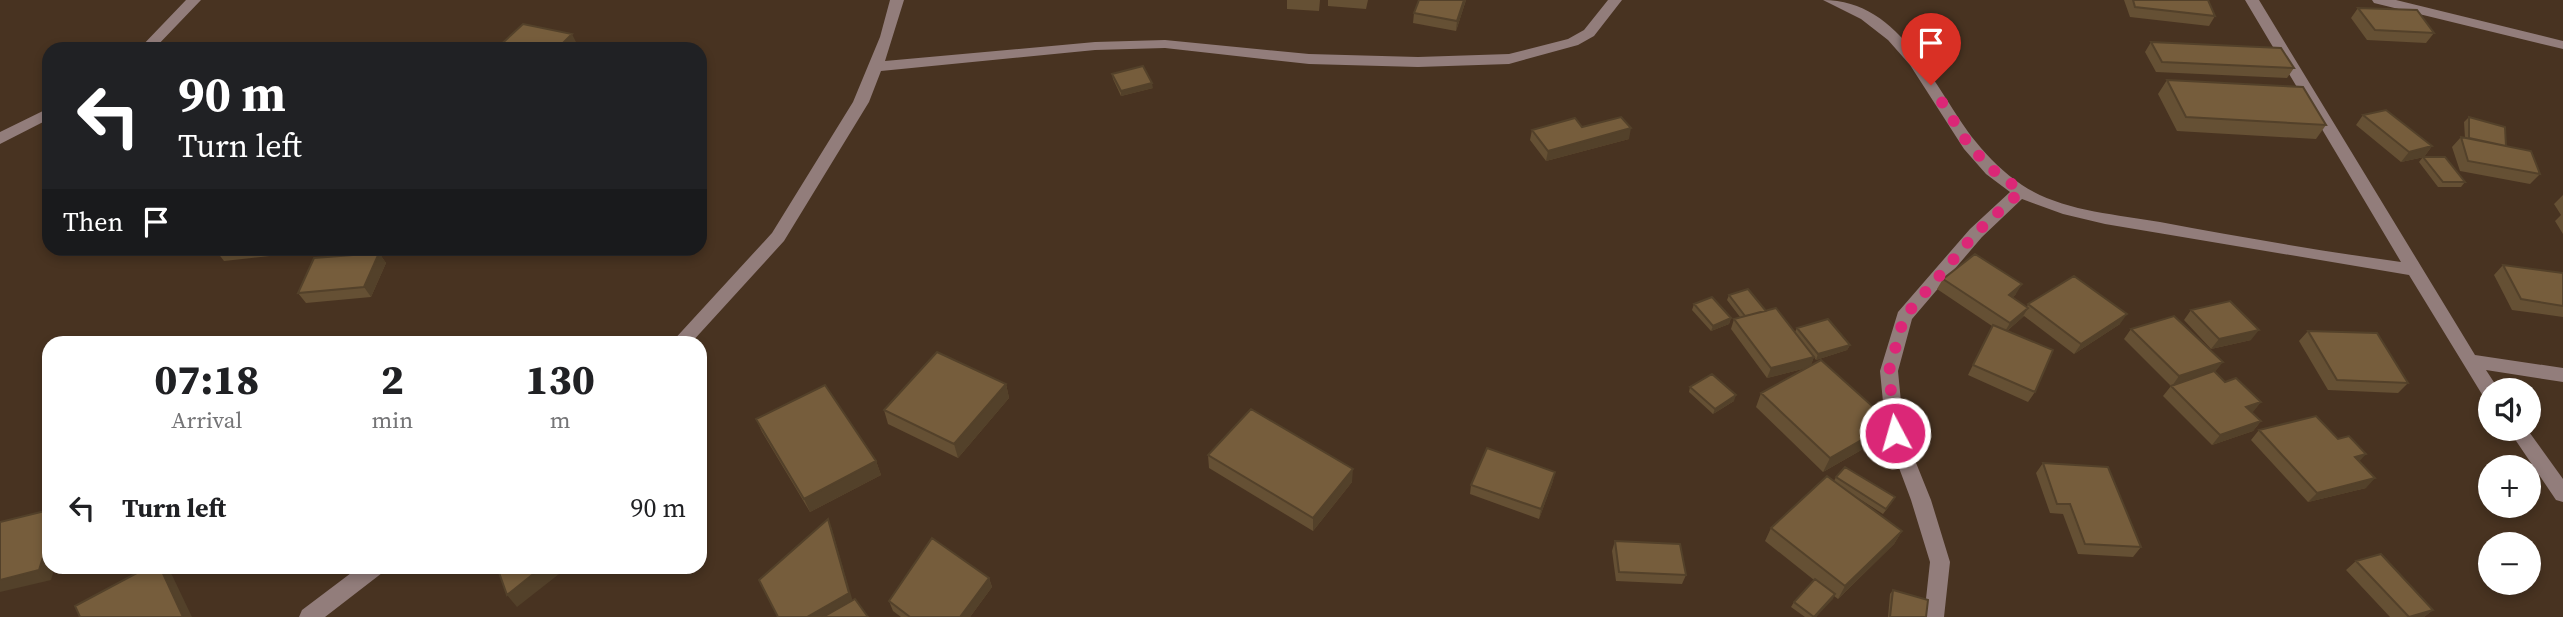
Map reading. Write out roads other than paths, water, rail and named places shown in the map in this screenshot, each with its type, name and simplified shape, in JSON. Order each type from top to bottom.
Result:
[{"type":"street","points":[[153,42],[194,0]]},
{"type":"street","points":[[686,336],[778,237],[861,102],[897,0]]},
{"type":"street","points":[[875,67],[1095,46],[1165,44],[1309,59],[1418,62],[1509,59],[1573,42],[1589,33],[1615,0]]},
{"type":"street","points":[[1830,0],[1853,7],[1879,23],[1906,48],[1967,142],[1989,167],[2021,191],[2082,214],[2271,249],[2414,270]]},
{"type":"street","points":[[2252,0],[2481,378]]},
{"type":"street","points":[[2379,0],[2563,45]]},
{"type":"street","points":[[0,139],[42,117]]},
{"type":"street","points":[[1934,617],[1940,562],[1921,500],[1895,433],[1889,371],[1904,317],[1976,233],[2021,191]]},
{"type":"street","points":[[2469,361],[2563,375]]},
{"type":"street","points":[[2525,441],[2563,494]]},
{"type":"street","points":[[309,617],[366,574]]}]
